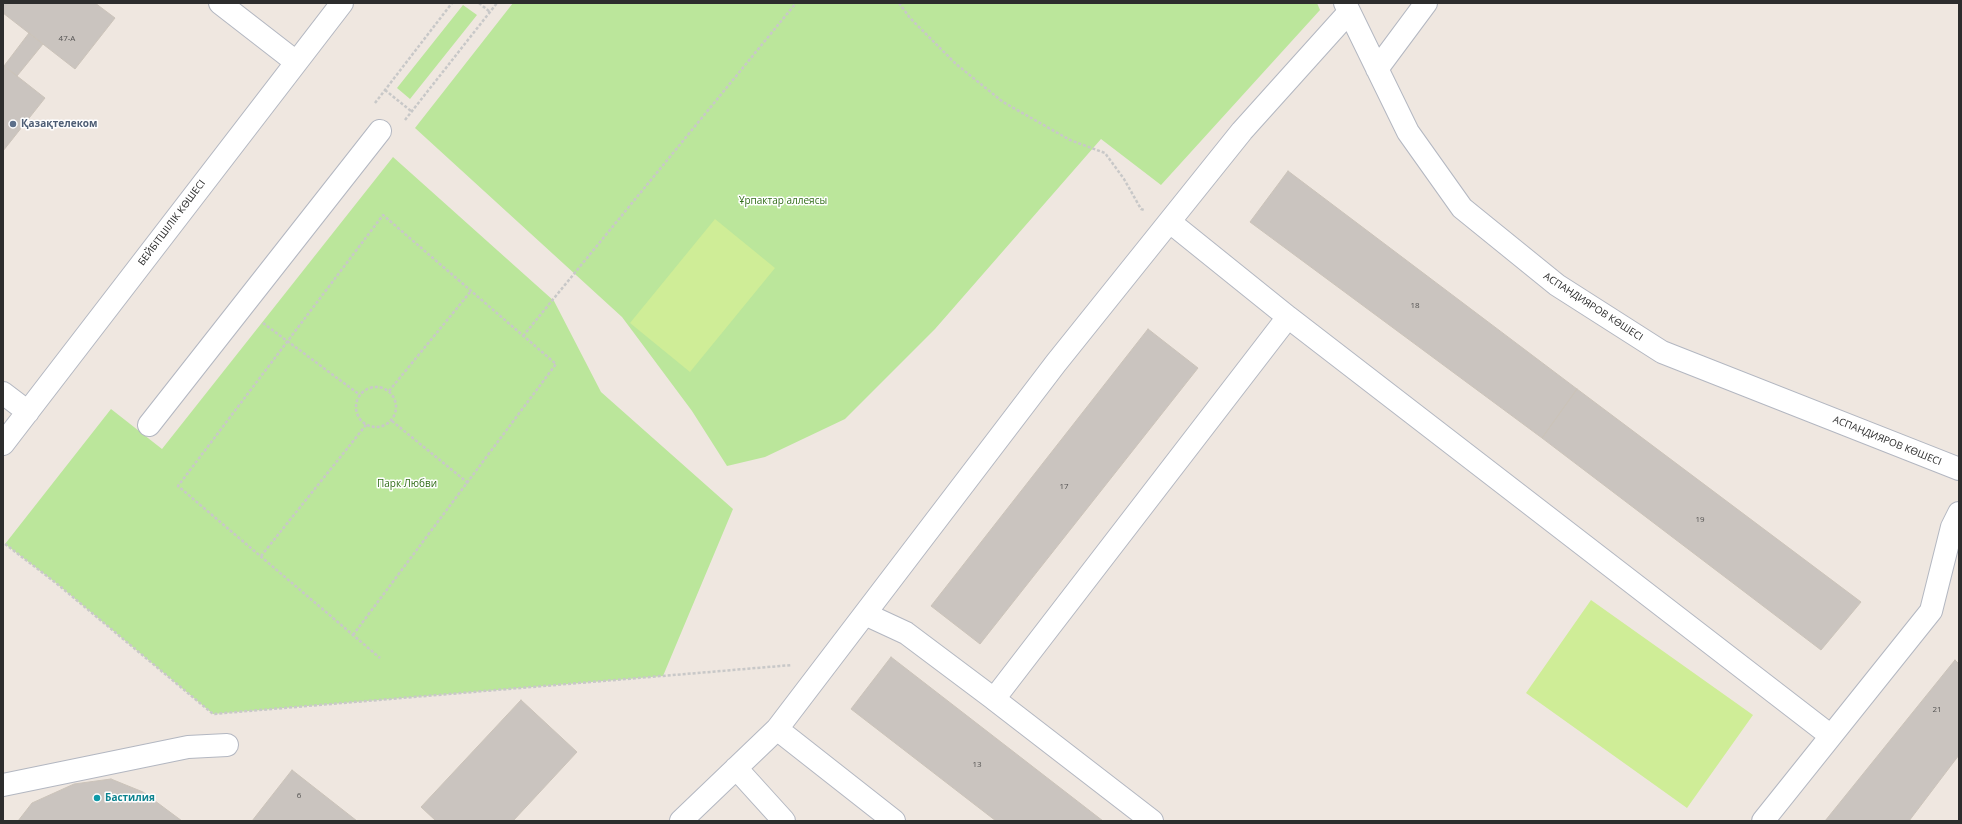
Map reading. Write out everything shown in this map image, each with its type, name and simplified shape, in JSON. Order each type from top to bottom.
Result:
[{"type":"street","points":[[220,3],[296,62]]},
{"type":"street","name":"БЕЙБІТШІЛІК КӨШЕСІ","points":[[3,444],[342,3]]},
{"type":"street","points":[[1377,69],[1426,3]]},
{"type":"street","points":[[681,821],[776,729],[1056,364],[1242,131],[1347,7]]},
{"type":"street","name":"АСПАНДИЯРОВ КӨШЕСІ","points":[[1347,7],[1408,132],[1462,208],[1557,285],[1662,352],[1959,469]]},
{"type":"street","points":[[149,425],[380,131]]},
{"type":"street","points":[[1170,222],[1288,317],[1830,736]]},
{"type":"street","points":[[994,699],[1288,317]]},
{"type":"street","points":[[3,393],[28,412]]},
{"type":"street","points":[[1763,821],[1930,611],[1952,527],[1959,513]]},
{"type":"street","points":[[865,614],[906,633],[1152,821]]},
{"type":"street","points":[[776,729],[894,821]]},
{"type":"street","points":[[3,785],[188,747],[227,745]]},
{"type":"street","points":[[736,768],[784,821]]},
{"type":"path","points":[[372,107],[452,3]]},
{"type":"path","points":[[479,3],[490,12]]},
{"type":"path","points":[[402,123],[497,3]]},
{"type":"path","points":[[523,336],[796,3]]},
{"type":"path","points":[[899,3],[910,18],[956,64],[1003,102],[1070,140],[1104,153],[1124,179],[1141,209],[1170,222]]},
{"type":"path","points":[[386,90],[411,112]]},
{"type":"path","points":[[353,635],[556,364],[383,215],[178,486],[380,658]]},
{"type":"path","points":[[389,391],[471,291]]},
{"type":"path","points":[[242,307],[360,395]]},
{"type":"path","points":[[377,387],[389,391],[394,396],[397,409],[392,421],[380,427],[366,425],[357,415],[357,401],[360,395],[365,390],[377,387]]},
{"type":"path","points":[[392,421],[468,483]]},
{"type":"path","points":[[260,556],[366,425]]},
{"type":"path","points":[[5,544],[56,583],[213,714],[828,662]]},
{"type":"green space","name":"Ұрпактар аллеясы","points":[[513,3],[1317,3],[1320,10],[1161,185],[1101,139],[935,329],[845,419],[765,457],[727,466],[692,411],[622,317],[415,128]]},
{"type":"green space","points":[[463,5],[477,15],[410,99],[397,88]]},
{"type":"green space","name":"Парк Любви","points":[[393,157],[554,301],[601,392],[733,509],[663,676],[213,714],[56,583],[5,544],[111,409],[162,449]]},
{"type":"green space","points":[[715,219],[775,268],[690,372],[630,323]]},
{"type":"green space","points":[[1591,600],[1753,715],[1687,808],[1526,693]]},
{"type":"building","points":[[3,3],[95,3],[115,18],[75,69],[3,13]]},
{"type":"building","points":[[29,33],[43,44],[17,76],[4,66]]},
{"type":"building","name":"Қазақтелеком","points":[[3,65],[45,98],[3,151]]},
{"type":"building","points":[[1288,171],[1577,389],[1542,438],[1250,222]]},
{"type":"building","points":[[1148,329],[1198,368],[980,644],[931,606]]},
{"type":"building","points":[[1577,389],[1861,602],[1821,650],[1542,438]]},
{"type":"building","points":[[891,657],[1103,821],[996,821],[851,709]]},
{"type":"building","points":[[1955,660],[1959,664],[1959,755],[1909,821],[1825,821]]},
{"type":"building","points":[[521,700],[577,752],[513,821],[436,821],[421,807]]},
{"type":"building","points":[[292,770],[357,821],[252,821]]},
{"type":"building","name":"Бастилия","points":[[111,779],[143,792],[182,821],[18,821],[32,803],[74,784]]},
{"type":"place","name":"Қазақтелеком","points":[[13,124]]},
{"type":"place","name":"Бастилия","points":[[97,798]]}]
